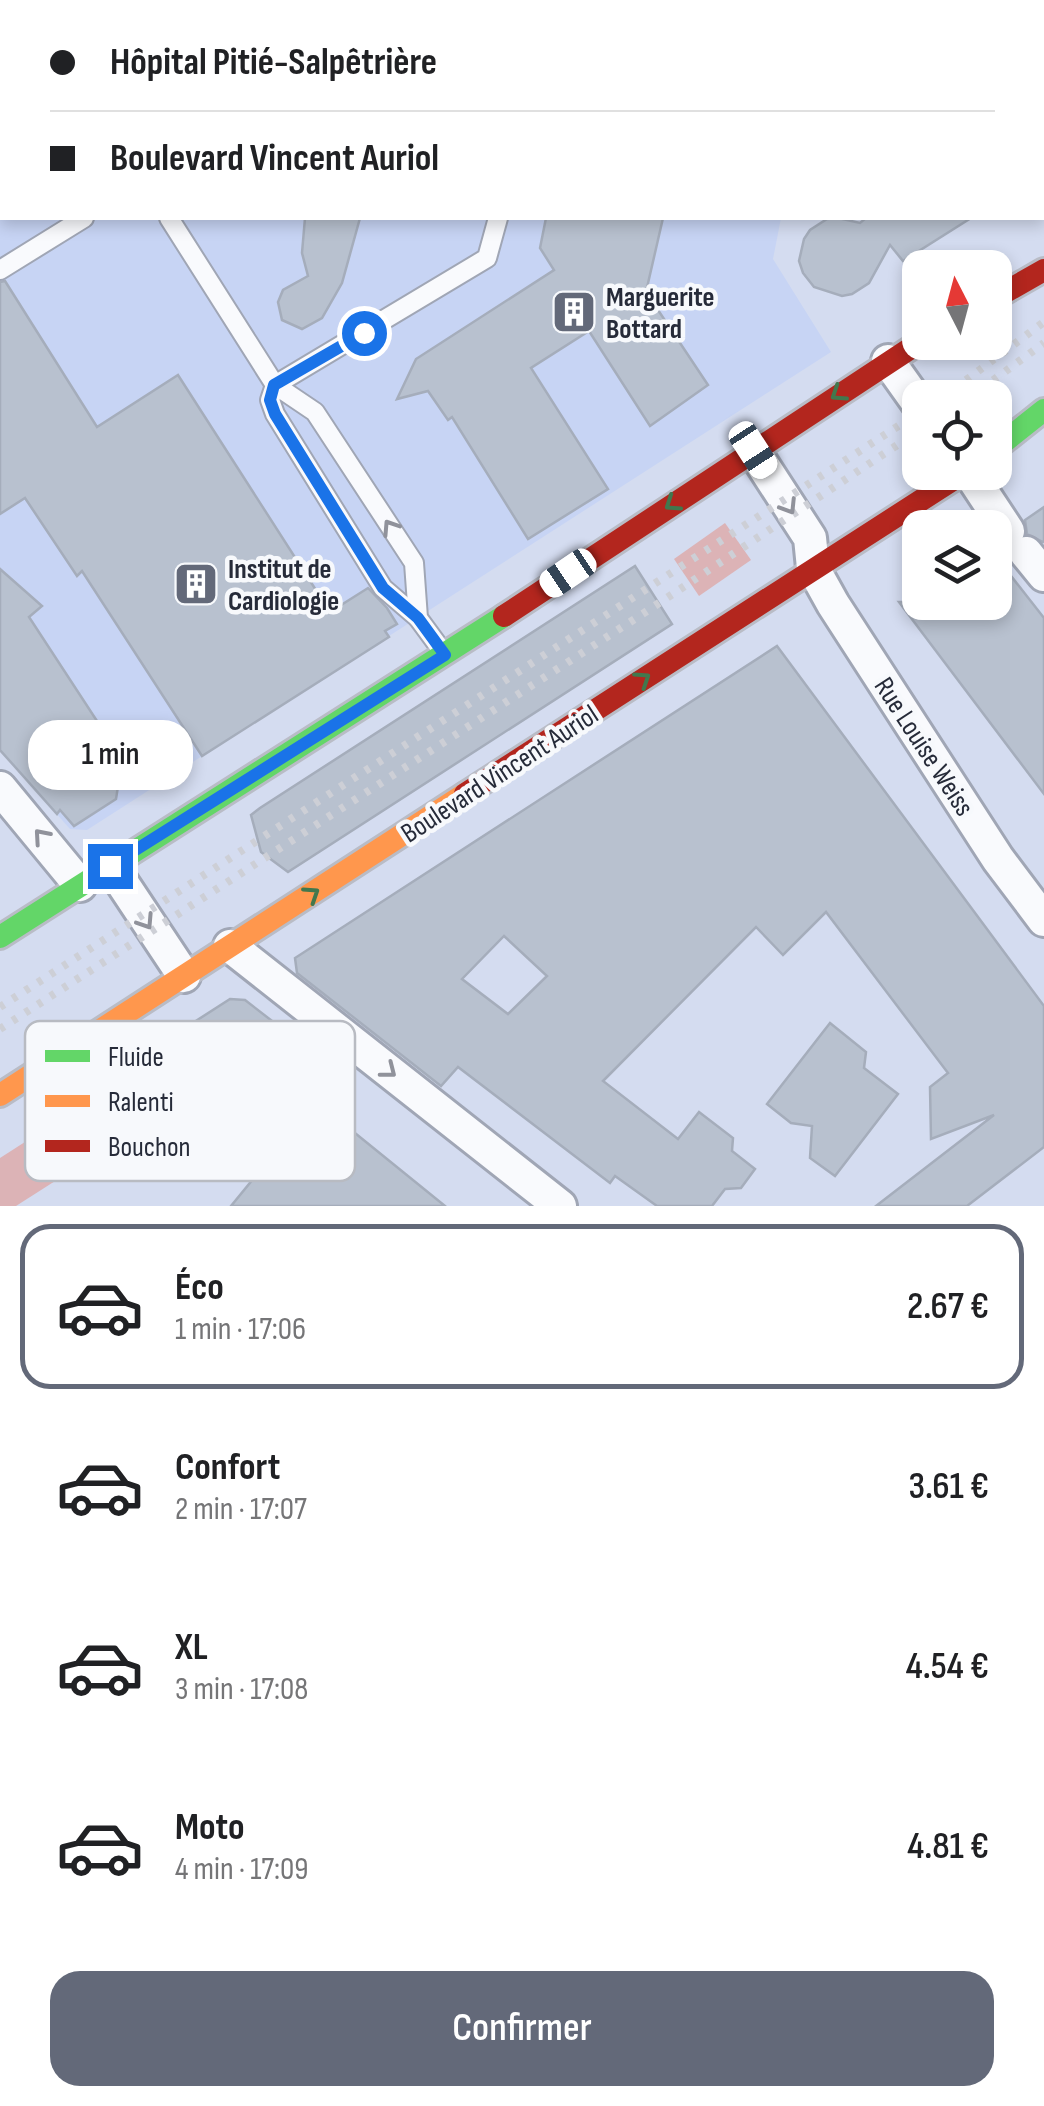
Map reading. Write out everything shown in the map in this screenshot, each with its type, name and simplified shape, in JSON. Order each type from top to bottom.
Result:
[{"type":"main road","points":[[1012,288],[1044,270]]},
{"type":"main road","points":[[0,937],[445,655],[902,353]]},
{"type":"main road","points":[[1012,435],[1044,410]]},
{"type":"main road","name":"Boulevard Vincent Auriol","points":[[115,1021],[938,490]]},
{"type":"main road","name":"Boulevard Vincent Auriol","points":[[0,1096],[25,1080]]},
{"type":"street","points":[[888,362],[902,381]]},
{"type":"street","points":[[753,450],[810,538],[813,568]]},
{"type":"street","points":[[980,490],[1026,553]]},
{"type":"street","name":"Rue Louise Weiss","points":[[813,568],[998,859],[1044,920]]},
{"type":"street","points":[[0,788],[80,885]]},
{"type":"street","points":[[110,866],[184,976]]},
{"type":"street","points":[[230,946],[325,1021]]},
{"type":"street","points":[[355,1044],[560,1206]]},
{"type":"lane","points":[[0,270],[81,220]]},
{"type":"lane","points":[[170,220],[274,385],[315,412],[414,564],[418,618]]},
{"type":"lane","points":[[445,655],[418,618],[383,588],[270,400],[274,385],[487,258],[497,220]]},
{"type":"shaded area","points":[[0,220],[781,220],[773,259],[831,352],[87,830],[70,829],[0,750]]},
{"type":"shaded area","points":[[725,523],[751,560],[699,596],[674,559]]},
{"type":"shaded area","points":[[25,1142],[25,1181],[55,1181],[16,1206],[0,1206],[0,1158]]},
{"type":"building","points":[[305,220],[359,220],[342,283],[322,318],[302,329],[282,320],[278,302],[283,290],[308,276],[302,253]]},
{"type":"building","name":"Marguerite Bottard","points":[[546,220],[663,220],[646,292],[708,385],[650,426],[589,331],[531,368],[608,489],[528,539],[452,417],[448,420],[428,391],[397,399],[416,359],[554,270],[540,248]]},
{"type":"building","points":[[825,220],[968,220],[920,250],[902,250],[902,260],[890,245],[869,283],[842,296],[814,287],[803,273],[799,261],[804,239]]},
{"type":"building","name":"Institut de Cardiologie","points":[[5,281],[97,427],[178,375],[330,612],[368,588],[397,624],[385,631],[389,637],[202,756],[82,571],[77,576],[25,498],[0,514],[0,282]]},
{"type":"building","points":[[1044,507],[1043,542],[1027,534],[1025,520]]},
{"type":"building","points":[[635,566],[672,624],[288,872],[261,852],[251,815],[260,808]]},
{"type":"building","points":[[0,569],[42,606],[29,617],[112,744],[139,726],[179,737],[120,774],[116,799],[74,826],[60,810],[57,814],[0,750]]},
{"type":"building","points":[[1012,577],[1044,618],[1044,794],[913,620],[1012,620]]},
{"type":"building","points":[[777,646],[1044,1006],[1044,1147],[967,1206],[876,1206],[994,1115],[931,1139],[930,1087],[948,1073],[826,912],[783,955],[756,927],[603,1081],[678,1139],[699,1112],[733,1138],[732,1151],[755,1169],[741,1188],[725,1189],[712,1206],[657,1206],[615,1176],[610,1183],[458,1067],[441,1086],[297,973],[295,958]],"holes":[[[504,936],[547,976],[508,1014],[462,979]]]},
{"type":"building","points":[[230,999],[245,1000],[272,1021],[196,1021]]},
{"type":"building","points":[[830,1023],[866,1052],[864,1068],[898,1094],[835,1176],[810,1158],[812,1126],[791,1123],[767,1104]]},
{"type":"building","points":[[355,1133],[445,1206],[231,1206],[251,1181],[355,1181]]},
{"type":"railway","points":[[966,380],[1044,322]]},
{"type":"railway","points":[[994,380],[1044,343]]},
{"type":"railway","points":[[0,1007],[902,424]]},
{"type":"railway","points":[[0,1029],[902,442]]},
{"type":"traffic: fast","points":[[1012,435],[1044,410]]},
{"type":"traffic: fast","points":[[0,937],[504,616]]},
{"type":"traffic: slow","points":[[114,1021],[465,794]]},
{"type":"traffic: slow","points":[[0,1095],[25,1079]]},
{"type":"traffic: jam","points":[[1012,288],[1044,270]]},
{"type":"traffic: jam","points":[[504,616],[902,354]]},
{"type":"traffic: jam","points":[[465,794],[937,490]]},
{"type":"place","name":"Marguerite Bottard","points":[[574,312]]},
{"type":"place","name":"Institut de Cardiologie","points":[[196,584]]},
{"type":"route","points":[[110,866],[445,655],[418,618],[383,588],[270,400],[274,385],[364,333]]}]
